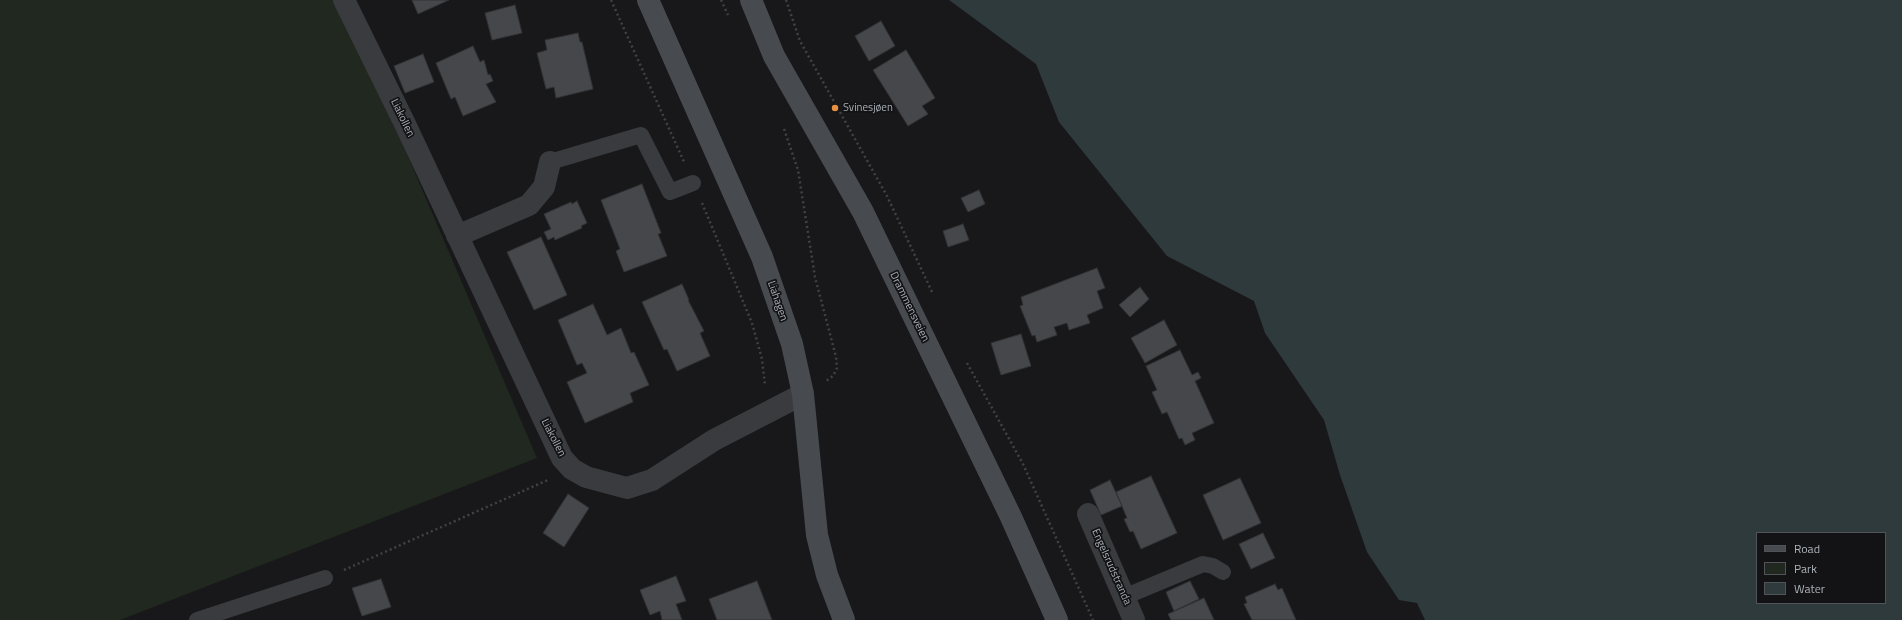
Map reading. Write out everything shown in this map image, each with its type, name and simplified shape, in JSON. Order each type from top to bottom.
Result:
[{"type":"main road","name":"Liahagen","points":[[648,0],[762,257],[792,344],[803,394],[817,535],[827,575],[844,620]]},
{"type":"main road","name":"Drammensveien","points":[[751,0],[774,56],[863,212],[1011,517],[1057,620]]},
{"type":"street","name":"Liakollen","points":[[344,0],[402,117],[562,458],[572,470],[586,477],[627,488],[640,484],[652,480],[714,440],[803,394]]},
{"type":"street","points":[[457,236],[529,205],[544,187],[550,162]]},
{"type":"street","name":"Engelsrudstranda","points":[[1088,514],[1134,620]]},
{"type":"lane","points":[[550,162],[641,136],[670,192],[694,183]]},
{"type":"lane","points":[[1124,597],[1203,564],[1213,566],[1223,572]]},
{"type":"lane","points":[[197,620],[325,578]]},
{"type":"path","points":[[786,0],[800,41],[887,196],[934,296]]},
{"type":"path","points":[[782,123],[798,170],[815,277],[836,357],[837,368],[833,376],[803,394]]},
{"type":"path","points":[[965,360],[1023,464],[1093,620]]},
{"type":"path","points":[[325,578],[572,470]]},
{"type":"green space","points":[[0,0],[341,0],[537,458],[120,620],[0,620]]},
{"type":"water","points":[[949,0],[1902,0],[1902,620],[1425,620],[1417,603],[1399,600],[1367,552],[1340,475],[1324,420],[1265,333],[1254,301],[1167,256],[1059,122],[1036,64]]},
{"type":"building","points":[[412,0],[449,0],[418,14]]},
{"type":"building","points":[[515,5],[522,33],[492,40],[485,13]]},
{"type":"building","points":[[881,21],[895,46],[869,61],[855,36]]},
{"type":"building","points":[[578,33],[580,42],[582,42],[593,89],[556,98],[554,87],[546,89],[537,53],[547,50],[545,40]]},
{"type":"building","points":[[473,46],[480,62],[484,60],[488,75],[490,74],[493,81],[486,84],[496,102],[463,116],[455,97],[451,99],[436,63]]},
{"type":"building","points":[[906,50],[935,98],[922,106],[928,114],[908,126],[873,70]]},
{"type":"building","points":[[423,54],[434,82],[405,93],[394,66]]},
{"type":"building","points":[[642,184],[661,233],[658,234],[667,256],[624,272],[616,251],[620,249],[601,200]]},
{"type":"building","points":[[979,190],[985,204],[968,212],[961,198]]},
{"type":"building","points":[[577,201],[587,223],[581,226],[582,228],[555,240],[554,237],[548,240],[544,232],[551,229],[544,214],[571,202],[572,204]]},
{"type":"building","points":[[963,224],[969,240],[948,247],[943,231]]},
{"type":"building","points":[[541,237],[567,295],[534,310],[507,252]]},
{"type":"building","points":[[1097,268],[1105,288],[1097,291],[1103,308],[1087,315],[1090,323],[1069,330],[1067,323],[1054,327],[1057,335],[1037,342],[1035,335],[1032,336],[1020,306],[1023,305],[1021,297]]},
{"type":"building","points":[[682,284],[688,300],[704,331],[700,333],[710,356],[677,371],[667,349],[664,350],[642,302]]},
{"type":"building","points":[[1140,287],[1149,299],[1130,317],[1119,305]]},
{"type":"building","points":[[593,304],[607,335],[621,328],[631,353],[634,352],[649,385],[630,393],[633,402],[585,423],[567,382],[587,373],[582,363],[577,365],[558,320]]},
{"type":"building","points":[[1164,320],[1177,345],[1145,363],[1131,338]]},
{"type":"building","points":[[1021,334],[1031,366],[1001,375],[991,343]]},
{"type":"building","points":[[1180,350],[1192,375],[1198,372],[1201,378],[1195,381],[1214,423],[1192,433],[1195,440],[1185,445],[1182,438],[1179,439],[1167,412],[1162,414],[1152,392],[1157,390],[1146,366]]},
{"type":"building","points":[[1151,476],[1177,533],[1141,549],[1133,531],[1130,532],[1124,519],[1127,518],[1116,492]]},
{"type":"building","points":[[1240,478],[1261,523],[1223,540],[1203,495]]},
{"type":"building","points":[[1110,480],[1122,506],[1101,515],[1090,490]]},
{"type":"building","points":[[568,494],[589,508],[564,547],[543,533]]},
{"type":"building","points":[[1263,533],[1275,558],[1251,569],[1239,544]]},
{"type":"building","points":[[676,576],[686,601],[676,604],[682,620],[662,620],[660,611],[650,615],[640,590]]},
{"type":"building","points":[[381,579],[391,607],[362,616],[352,588]]},
{"type":"building","points":[[757,581],[772,620],[717,620],[709,599]]},
{"type":"building","points":[[1190,581],[1199,599],[1174,611],[1166,592]]},
{"type":"building","points":[[1275,584],[1278,590],[1282,588],[1296,620],[1252,620],[1244,604],[1247,603],[1245,597]]},
{"type":"building","points":[[1204,598],[1214,620],[1171,620],[1168,614]]},
{"type":"place","name":"Svinesjøen","points":[[835,108]]}]
